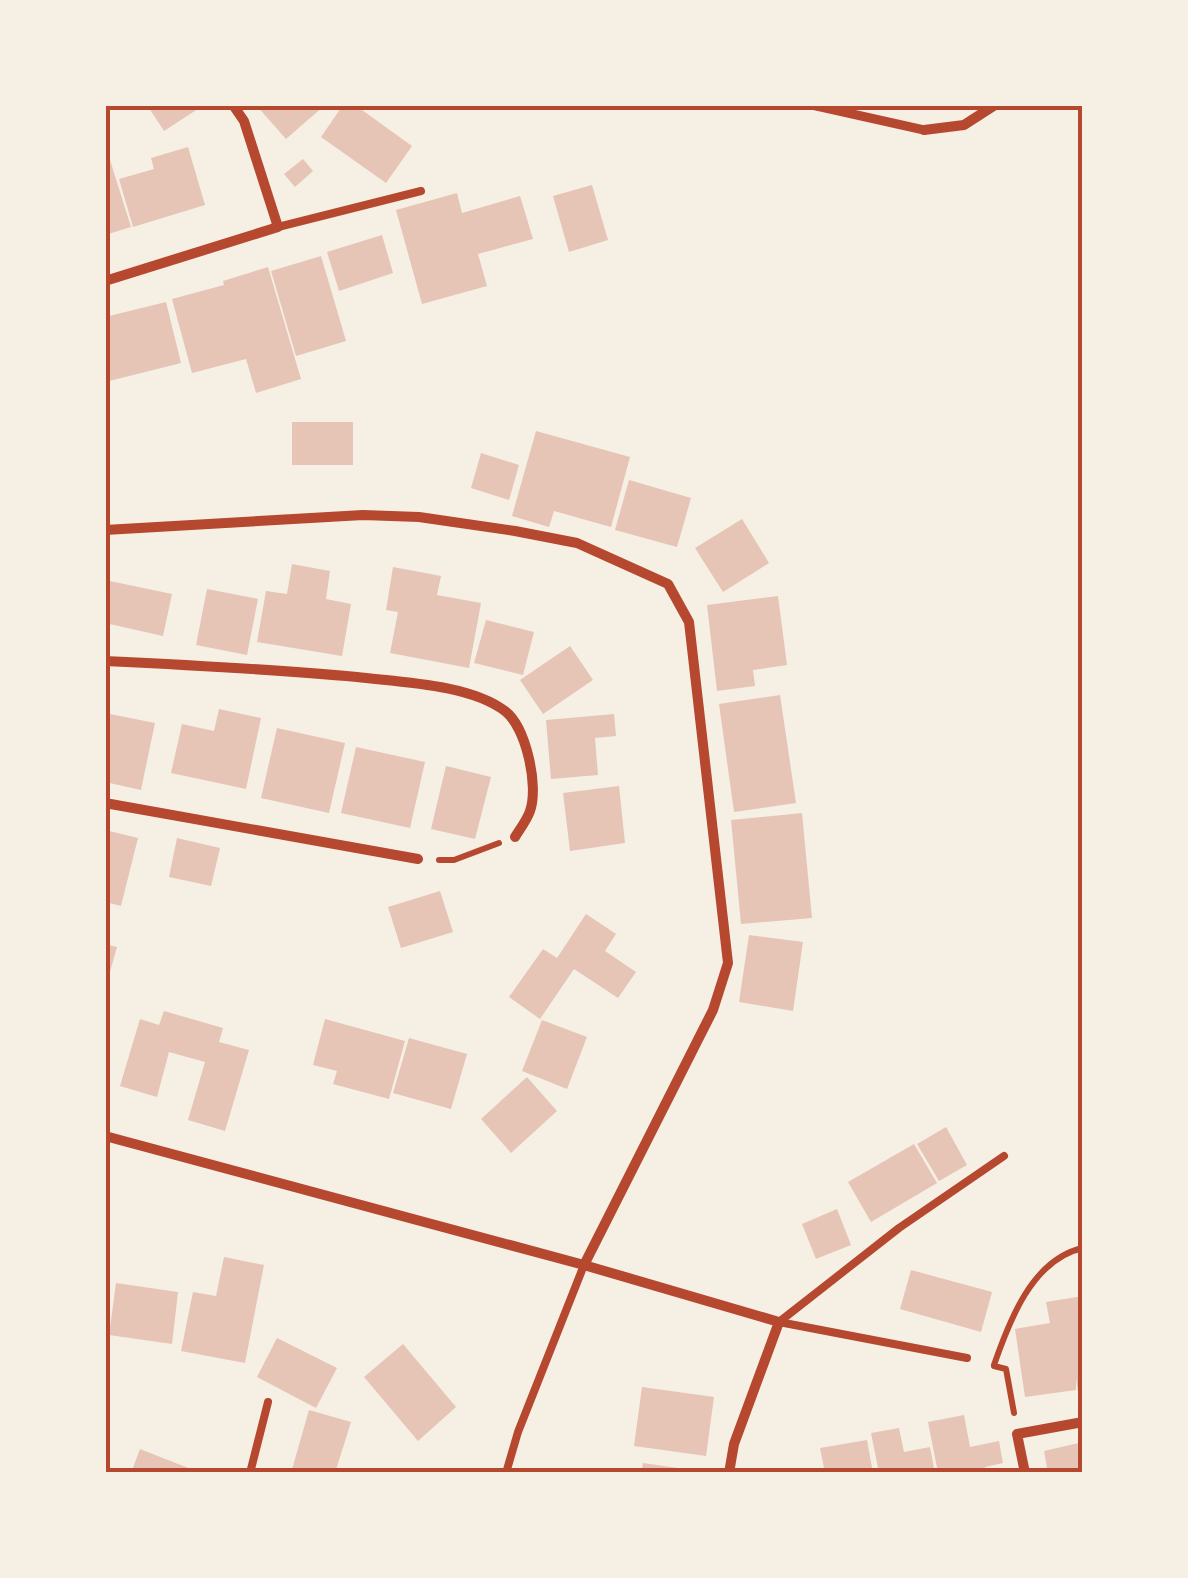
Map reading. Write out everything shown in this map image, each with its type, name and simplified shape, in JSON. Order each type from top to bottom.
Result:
[{"type":"street","points":[[105,280],[278,227],[244,121],[234,105]]},
{"type":"street","points":[[812,105],[924,130],[964,125],[995,105]]},
{"type":"street","points":[[105,530],[363,515],[419,517],[577,543],[668,584],[689,622],[728,963],[713,1010],[584,1265]]},
{"type":"street","points":[[105,661],[275,669],[415,683],[470,694],[506,711],[520,731],[533,774],[531,809],[515,838]]},
{"type":"street","points":[[105,803],[418,859]]},
{"type":"street","points":[[105,1136],[584,1265],[779,1322],[734,1444],[729,1473]]},
{"type":"street","points":[[1025,1473],[1018,1434],[1083,1422]]},
{"type":"lane","points":[[278,227],[421,191]]},
{"type":"lane","points":[[779,1322],[899,1228],[1004,1156]]},
{"type":"lane","points":[[506,1473],[518,1432],[584,1265]]},
{"type":"lane","points":[[779,1322],[968,1358]]},
{"type":"lane","points":[[250,1473],[268,1402]]},
{"type":"path","points":[[418,859],[454,860],[515,838]]},
{"type":"path","points":[[994,1366],[1026,1293],[1054,1262],[1083,1248]]},
{"type":"path","points":[[1006,1368],[1018,1434]]},
{"type":"building","points":[[147,105],[204,105],[164,131]]},
{"type":"building","points":[[256,105],[325,105],[286,139]]},
{"type":"building","points":[[343,105],[355,105],[412,146],[386,183],[321,137]]},
{"type":"building","points":[[105,144],[131,227],[105,235]]},
{"type":"building","points":[[188,147],[205,205],[133,227],[119,179],[154,169],[151,158]]},
{"type":"building","points":[[303,159],[313,171],[295,187],[284,174]]},
{"type":"building","points":[[592,185],[608,240],[569,252],[553,196]]},
{"type":"building","points":[[457,193],[462,213],[520,196],[533,239],[478,254],[487,286],[422,304],[396,210]]},
{"type":"building","points":[[382,235],[393,273],[339,291],[327,252]]},
{"type":"building","points":[[321,256],[346,341],[296,356],[271,271]]},
{"type":"building","points":[[268,267],[301,379],[256,393],[246,359],[192,373],[172,299],[224,285],[223,281]]},
{"type":"building","points":[[166,302],[181,363],[105,382],[105,317]]},
{"type":"building","points":[[292,422],[353,422],[353,465],[292,465]]},
{"type":"building","points":[[536,431],[630,457],[611,527],[554,511],[549,527],[512,516]]},
{"type":"building","points":[[481,453],[519,465],[509,500],[471,488]]},
{"type":"building","points":[[629,480],[691,498],[677,547],[615,530]]},
{"type":"building","points":[[742,519],[769,563],[723,592],[695,548]]},
{"type":"building","points":[[292,564],[330,571],[326,599],[351,604],[342,656],[257,642],[266,591],[287,594]]},
{"type":"building","points":[[393,567],[441,576],[437,595],[481,603],[469,668],[390,653],[398,612],[386,610]]},
{"type":"building","points":[[105,580],[172,594],[163,636],[105,623]]},
{"type":"building","points":[[207,589],[258,599],[247,655],[196,645]]},
{"type":"building","points":[[778,596],[787,665],[753,670],[755,686],[717,691],[707,605]]},
{"type":"building","points":[[486,620],[534,632],[523,675],[474,663]]},
{"type":"building","points":[[570,646],[593,680],[543,714],[520,680]]},
{"type":"building","points":[[780,695],[796,803],[734,812],[719,704]]},
{"type":"building","points":[[219,709],[261,718],[246,789],[171,773],[182,724],[214,731]]},
{"type":"building","points":[[105,713],[155,723],[141,790],[105,782]]},
{"type":"building","points":[[614,714],[616,736],[595,738],[598,775],[551,779],[546,720]]},
{"type":"building","points":[[277,728],[345,743],[329,813],[261,798]]},
{"type":"building","points":[[356,747],[425,762],[410,828],[341,813]]},
{"type":"building","points":[[446,766],[491,777],[475,839],[431,829]]},
{"type":"building","points":[[619,786],[625,843],[570,851],[563,793]]},
{"type":"building","points":[[802,813],[812,918],[741,924],[731,820]]},
{"type":"building","points":[[105,830],[138,838],[121,906],[105,902]]},
{"type":"building","points":[[177,838],[220,848],[211,886],[169,877]]},
{"type":"building","points":[[440,891],[453,932],[401,948],[388,907]]},
{"type":"building","points":[[586,914],[616,934],[605,951],[636,972],[618,998],[574,969],[540,1019],[509,997],[543,949],[557,958]]},
{"type":"building","points":[[749,935],[803,942],[793,1011],[739,1002]]},
{"type":"building","points":[[105,944],[117,947],[106,986],[105,986]]},
{"type":"building","points":[[164,1011],[223,1028],[219,1042],[249,1050],[225,1131],[188,1120],[205,1062],[169,1052],[157,1097],[120,1086],[140,1019],[159,1025]]},
{"type":"building","points":[[325,1019],[405,1041],[389,1099],[333,1084],[337,1071],[313,1065]]},
{"type":"building","points":[[542,1020],[587,1037],[567,1089],[522,1071]]},
{"type":"building","points":[[409,1038],[467,1054],[451,1109],[393,1093]]},
{"type":"building","points":[[527,1077],[557,1111],[511,1153],[481,1119]]},
{"type":"building","points":[[946,1127],[967,1165],[939,1181],[917,1144]]},
{"type":"building","points":[[914,1144],[937,1183],[871,1222],[848,1182]]},
{"type":"building","points":[[837,1209],[851,1245],[816,1259],[802,1224]]},
{"type":"building","points":[[224,1257],[264,1265],[245,1363],[181,1351],[193,1292],[216,1296]]},
{"type":"building","points":[[911,1270],[992,1292],[981,1332],[900,1309]]},
{"type":"building","points":[[116,1283],[178,1292],[172,1344],[109,1335]]},
{"type":"building","points":[[1083,1296],[1083,1392],[1078,1392],[1076,1379],[1076,1390],[1025,1397],[1015,1329],[1050,1323],[1046,1302]]},
{"type":"building","points":[[277,1338],[337,1368],[316,1408],[257,1377]]},
{"type":"building","points":[[403,1344],[456,1407],[418,1441],[364,1377]]},
{"type":"building","points":[[642,1387],[714,1397],[706,1456],[634,1446]]},
{"type":"building","points":[[309,1410],[351,1422],[335,1473],[291,1473]]},
{"type":"building","points":[[964,1415],[970,1447],[999,1441],[1003,1463],[985,1467],[986,1473],[938,1473],[928,1422]]},
{"type":"building","points":[[899,1428],[904,1452],[930,1447],[935,1473],[879,1473],[871,1433]]},
{"type":"building","points":[[867,1440],[873,1473],[825,1473],[820,1448]]},
{"type":"building","points":[[1083,1442],[1083,1473],[1048,1473],[1044,1451]]},
{"type":"building","points":[[140,1449],[201,1473],[131,1473]]},
{"type":"building","points":[[643,1463],[691,1470],[691,1473],[641,1473]]}]
